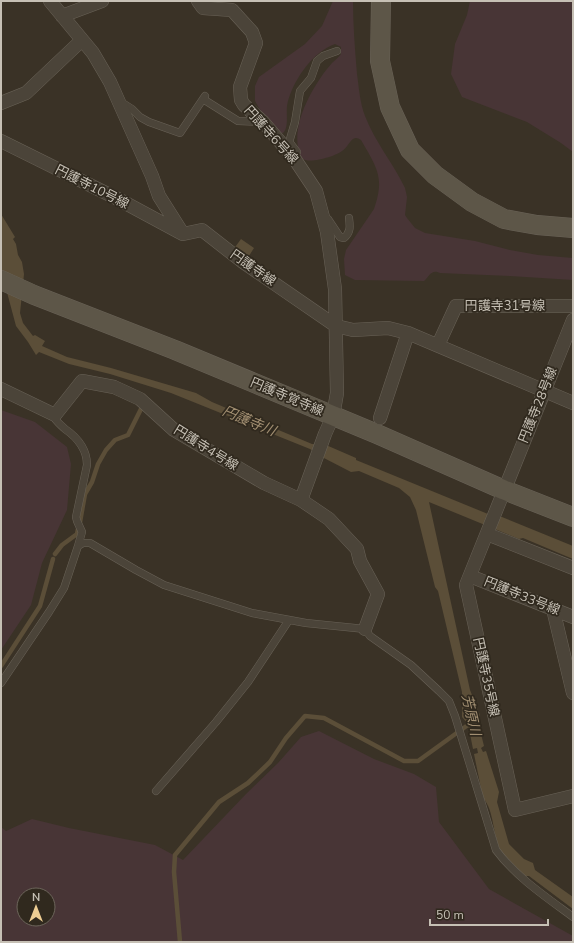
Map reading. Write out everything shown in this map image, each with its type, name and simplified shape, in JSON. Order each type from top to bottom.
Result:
[{"type":"street","points":[[50,1],[93,53],[99,63],[119,101],[152,176],[159,196],[182,234]]},
{"type":"street","points":[[62,16],[102,1]]},
{"type":"street","name":"円護寺6号線","points":[[198,1],[203,8],[232,10],[252,32],[256,43],[240,87],[240,94],[244,104],[263,122],[294,158],[316,191],[326,232],[335,289],[337,393],[333,416]]},
{"type":"street","points":[[381,1],[380,61],[390,107],[410,150],[435,176],[472,202],[504,218],[537,224],[573,228]]},
{"type":"street","points":[[1,103],[26,93],[82,40]]},
{"type":"street","name":"円護寺10号線","points":[[1,141],[116,198],[182,234]]},
{"type":"street","name":"円護寺線","points":[[182,234],[202,230],[243,262],[336,326],[353,330],[388,328],[408,333],[573,403]]},
{"type":"street","name":"円護寺覚寺線","points":[[1,280],[34,295],[175,350],[377,434],[502,496],[573,516]]},
{"type":"street","name":"円護寺31号線","points":[[438,345],[456,306],[573,306]]},
{"type":"street","name":"円護寺28号線","points":[[502,496],[573,320]]},
{"type":"street","points":[[380,418],[408,333]]},
{"type":"street","name":"円護寺4号線","points":[[53,414],[55,415],[82,381],[114,387],[140,399],[174,430],[264,483],[301,500]]},
{"type":"street","points":[[1,389],[53,414]]},
{"type":"street","points":[[333,416],[301,500],[329,520],[357,549],[360,561],[378,594],[364,628]]},
{"type":"street","name":"円護寺35号線","points":[[502,496],[466,585],[515,810],[573,796]]},
{"type":"street","points":[[487,534],[573,568]]},
{"type":"street","name":"円護寺33号線","points":[[470,576],[573,617]]},
{"type":"street","points":[[553,609],[573,693]]},
{"type":"lane","points":[[294,158],[297,152],[290,143],[290,139],[295,122],[300,91],[311,78],[317,61],[323,56],[337,51]]},
{"type":"lane","points":[[99,63],[104,60],[113,75]]},
{"type":"lane","points":[[119,101],[149,122],[180,133],[204,98],[238,121],[263,122]]},
{"type":"lane","points":[[322,216],[328,218],[340,237],[344,238],[348,235],[350,228],[348,218]]},
{"type":"lane","points":[[1,683],[64,588],[82,532],[76,517],[87,465],[87,457],[84,448],[73,434],[54,419],[53,414]]},
{"type":"lane","points":[[78,546],[83,543],[90,543],[164,585],[252,613],[306,623],[364,628],[370,636],[411,665],[449,701],[455,716],[496,850],[517,873],[573,917]]},
{"type":"lane","points":[[156,791],[216,722],[248,682],[289,620]]},
{"type":"shaded area","points":[[333,1],[353,1],[357,74],[363,111],[369,126],[405,188],[407,197],[405,215],[415,228],[425,233],[475,241],[510,250],[538,255],[573,258],[573,280],[437,272],[433,272],[424,281],[355,280],[345,275],[344,259],[346,250],[374,209],[379,189],[378,173],[367,150],[358,138],[353,139],[339,153],[322,159],[310,161],[305,160],[300,155],[297,136],[302,114],[312,91],[325,71],[341,54],[341,47],[335,44],[326,48],[304,69],[289,97],[287,106],[287,124],[283,133],[280,133],[263,115],[255,101],[255,86],[259,77],[305,44],[322,26]]},
{"type":"shaded area","points":[[470,1],[573,1],[573,152],[527,122],[462,97],[451,74],[455,44],[467,15]]},
{"type":"shaded area","points":[[1,410],[35,422],[67,447],[71,464],[67,510],[42,563],[31,605],[1,650]]},
{"type":"shaded area","points":[[319,731],[374,759],[414,774],[436,787],[439,822],[489,889],[573,936],[573,942],[1,942],[1,827],[6,831],[32,819],[155,845],[183,860],[278,763],[301,737]]},
{"type":"water","points":[[1,214],[15,237],[13,239],[22,262],[24,274],[20,313],[23,323],[33,336],[35,335],[45,341],[42,346],[67,357],[111,368],[196,393],[212,402],[312,444],[326,445],[356,458],[356,460],[488,514],[502,517],[573,546],[573,559],[523,538],[519,539],[429,502],[470,690],[480,715],[478,722],[484,746],[481,748],[483,752],[486,751],[499,792],[497,802],[509,844],[524,859],[533,863],[535,870],[573,897],[573,909],[529,876],[523,876],[504,856],[499,847],[490,810],[483,798],[474,754],[478,753],[477,748],[473,749],[468,724],[462,717],[462,692],[438,591],[435,587],[416,510],[410,497],[399,488],[359,471],[351,472],[310,449],[171,393],[110,374],[69,364],[39,352],[36,355],[16,326],[1,270]]},
{"type":"water","points":[[241,239],[254,248],[247,259],[233,250]]},
{"type":"waterway","points":[[80,522],[85,494],[92,482],[98,464],[106,450],[115,440],[128,435],[141,409]]},
{"type":"waterway","points":[[55,554],[62,545],[77,534],[78,529]]},
{"type":"waterway","points":[[1,666],[40,606],[53,559]]},
{"type":"waterway","name":"芳原川","points":[[180,942],[174,872],[175,855],[219,802],[248,783],[270,762],[286,738],[305,716],[324,718],[404,761],[418,761],[472,722]]},
{"type":"water label","name":"円護寺川","points":[[249,421]]}]
